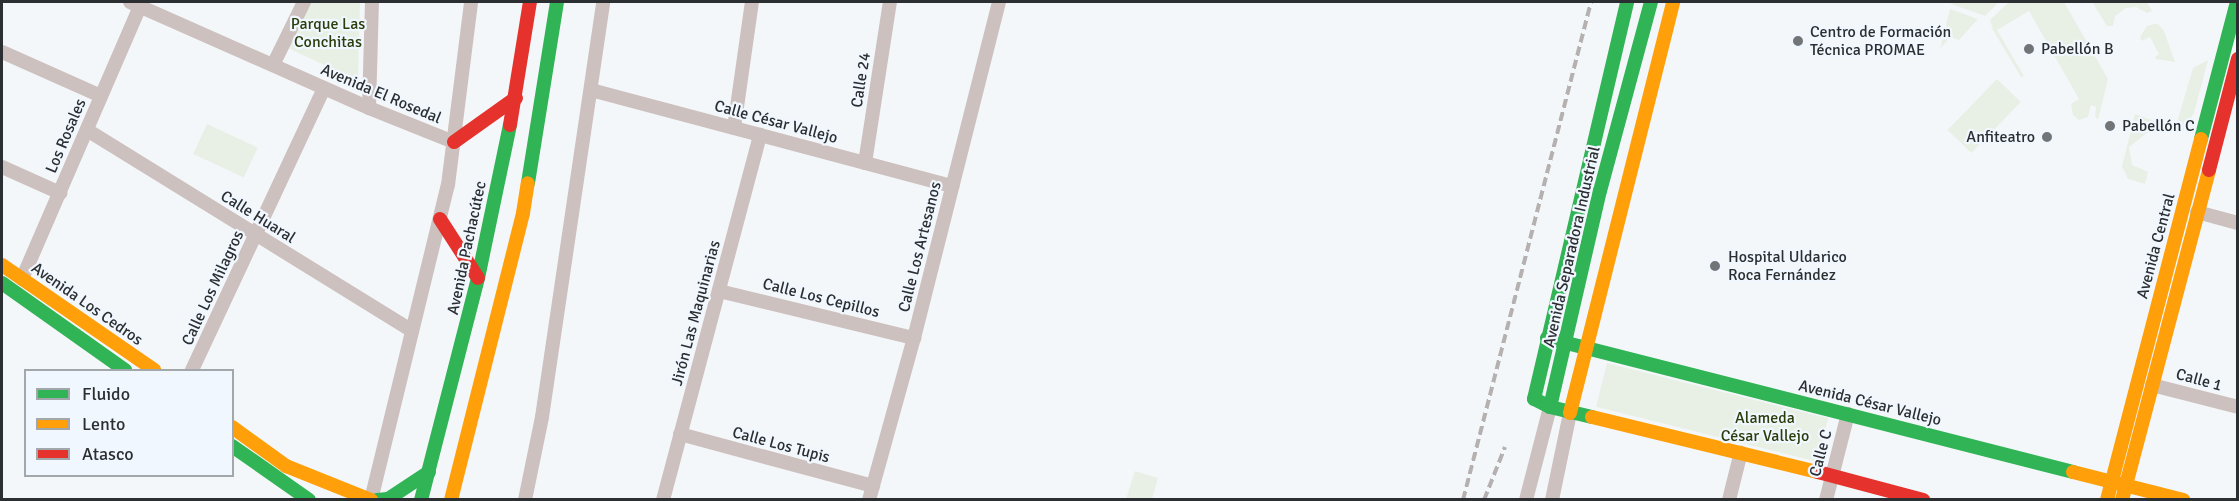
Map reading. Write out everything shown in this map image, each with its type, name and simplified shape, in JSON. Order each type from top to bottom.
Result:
[{"type":"main road","name":"Avenida Pachacútec","points":[[422,500],[478,278],[516,98],[530,2]]},
{"type":"main road","points":[[451,500],[523,213],[557,2]]},
{"type":"main road","name":"Avenida Separadora Industrial","points":[[1627,2],[1534,399],[1550,408],[1600,191],[1651,2]]},
{"type":"main road","points":[[1570,412],[1673,2]]},
{"type":"main road","name":"Avenida Central","points":[[2122,500],[2119,483],[2237,2]]},
{"type":"main road","name":"Avenida Central","points":[[2107,500],[2119,483],[2152,385],[2238,59]]},
{"type":"main road","points":[[454,142],[516,98]]},
{"type":"main road","points":[[440,219],[478,278]]},
{"type":"main road","name":"Avenida Los Cedros","points":[[2,266],[153,369]]},
{"type":"main road","name":"Avenida Los Cedros","points":[[2,283],[124,369]]},
{"type":"main road","name":"Avenida César Vallejo","points":[[1547,338],[2184,500]]},
{"type":"main road","points":[[1550,408],[1741,452],[1923,500]]},
{"type":"main road","points":[[443,417],[471,424]]},
{"type":"main road","points":[[234,428],[285,466],[339,494],[371,500]]},
{"type":"main road","points":[[234,447],[309,500]]},
{"type":"main road","points":[[377,500],[388,499],[429,472]]},
{"type":"street","points":[[273,65],[304,2]]},
{"type":"street","points":[[369,108],[372,2]]},
{"type":"street","name":"Avenida Pachacútec","points":[[371,500],[448,185],[471,2]]},
{"type":"street","points":[[528,496],[542,417],[603,2]]},
{"type":"street","points":[[734,128],[752,2]]},
{"type":"street","name":"Calle 24","points":[[865,163],[890,2]]},
{"type":"street","name":"Calle Los Artesanos","points":[[871,493],[914,338],[999,2]]},
{"type":"street","name":"Avenida El Rosedal","points":[[135,4],[161,8],[273,65],[369,108],[454,142]]},
{"type":"street","name":"Los Rosales","points":[[22,279],[101,96],[135,4]]},
{"type":"street","points":[[2,52],[101,96]]},
{"type":"street","name":"Calle Los Milagros","points":[[192,369],[324,88]]},
{"type":"street","name":"Calle César Vallejo","points":[[591,90],[952,186]]},
{"type":"street","name":"Calle Huaral","points":[[87,130],[412,331]]},
{"type":"street","name":"Jirón Las Maquinarias","points":[[663,500],[759,135]]},
{"type":"street","points":[[2,166],[60,193]]},
{"type":"street","points":[[2197,212],[2238,223]]},
{"type":"street","name":"Calle Los Cepillos","points":[[719,291],[914,338]]},
{"type":"street","name":"Calle 1","points":[[2152,385],[2238,408]]},
{"type":"street","name":"Avenida Separadora Industrial","points":[[1526,500],[1550,408]]},
{"type":"street","points":[[1552,500],[1570,412]]},
{"type":"street","name":"Calle C","points":[[1827,500],[1848,414]]},
{"type":"street","name":"Calle Los Tupis","points":[[680,434],[871,493]]},
{"type":"street","points":[[1729,500],[1741,452]]},
{"type":"green space","name":"Parque Las Conchitas","points":[[309,2],[360,2],[358,77],[356,80],[288,48]]},
{"type":"green space","points":[[1952,2],[1999,2],[1985,16],[1951,4]]},
{"type":"green space","points":[[2009,2],[2064,2],[2108,79],[2098,120],[2095,116],[2096,107],[2091,105],[2088,117],[2079,120],[2073,115],[2071,104],[2079,99],[2029,11],[1997,30],[2024,76],[2021,77],[1993,30],[1990,20]]},
{"type":"green space","points":[[2092,2],[2147,2],[2152,11],[2147,13],[2136,7],[2126,8],[2115,16],[2113,26],[2107,26]]},
{"type":"green space","points":[[1950,9],[1978,19],[1959,40],[1950,37],[1940,49]]},
{"type":"green space","points":[[2158,24],[2164,31],[2175,62],[2156,59],[2155,57],[2159,54],[2150,37],[2142,41],[2140,37],[2147,26]]},
{"type":"green space","points":[[2208,60],[2194,113],[2183,131],[2175,129],[2193,68]]},
{"type":"green space","points":[[1997,79],[2021,102],[1971,153],[1948,130]]},
{"type":"green space","points":[[2135,114],[2160,123],[2129,147],[2132,165],[2148,172],[2145,184],[2128,179],[2122,166]]},
{"type":"green space","points":[[207,124],[258,148],[244,178],[193,154]]},
{"type":"green space","name":"Alameda César Vallejo","points":[[1607,363],[1828,418],[1817,462],[1596,407]]},
{"type":"green space","points":[[1135,471],[1158,478],[1152,499],[1126,499]]},
{"type":"railway","points":[[1463,500],[1591,2]]},
{"type":"railway","points":[[1484,500],[1505,447]]},
{"type":"traffic: fast","points":[[528,183],[557,2]]},
{"type":"traffic: fast","points":[[1592,417],[1550,407],[1534,399],[1627,2]]},
{"type":"traffic: fast","points":[[1550,407],[1600,191],[1651,2]]},
{"type":"traffic: fast","points":[[2201,139],[2237,2]]},
{"type":"traffic: fast","points":[[421,500],[478,278],[510,125]]},
{"type":"traffic: fast","points":[[2,283],[124,369]]},
{"type":"traffic: fast","points":[[1547,338],[2073,472]]},
{"type":"traffic: fast","points":[[234,447],[309,500]]},
{"type":"traffic: fast","points":[[377,500],[388,499],[429,472]]},
{"type":"traffic: slow","points":[[1570,413],[1673,2]]},
{"type":"traffic: slow","points":[[2107,500],[2201,139]]},
{"type":"traffic: slow","points":[[2122,500],[2209,170]]},
{"type":"traffic: slow","points":[[451,500],[523,213],[528,183]]},
{"type":"traffic: slow","points":[[2,265],[153,369]]},
{"type":"traffic: slow","points":[[1592,417],[1818,472]]},
{"type":"traffic: slow","points":[[234,428],[286,466],[371,500]]},
{"type":"traffic: slow","points":[[2073,472],[2184,500]]},
{"type":"traffic: jam","points":[[510,125],[530,2]]},
{"type":"traffic: jam","points":[[2209,170],[2238,59]]},
{"type":"traffic: jam","points":[[454,142],[516,98]]},
{"type":"traffic: jam","points":[[440,219],[478,278]]},
{"type":"traffic: jam","points":[[1818,472],[1923,500]]},
{"type":"place","name":"Centro de Formación Técnica PROMAE","points":[[1798,41]]},
{"type":"place","name":"Pabellón B","points":[[2029,49]]},
{"type":"place","name":"Pabellón C","points":[[2110,126]]},
{"type":"place","name":"Anfiteatro","points":[[2047,137]]},
{"type":"place","name":"Hospital Uldarico Roca Fernández","points":[[1715,266]]}]
